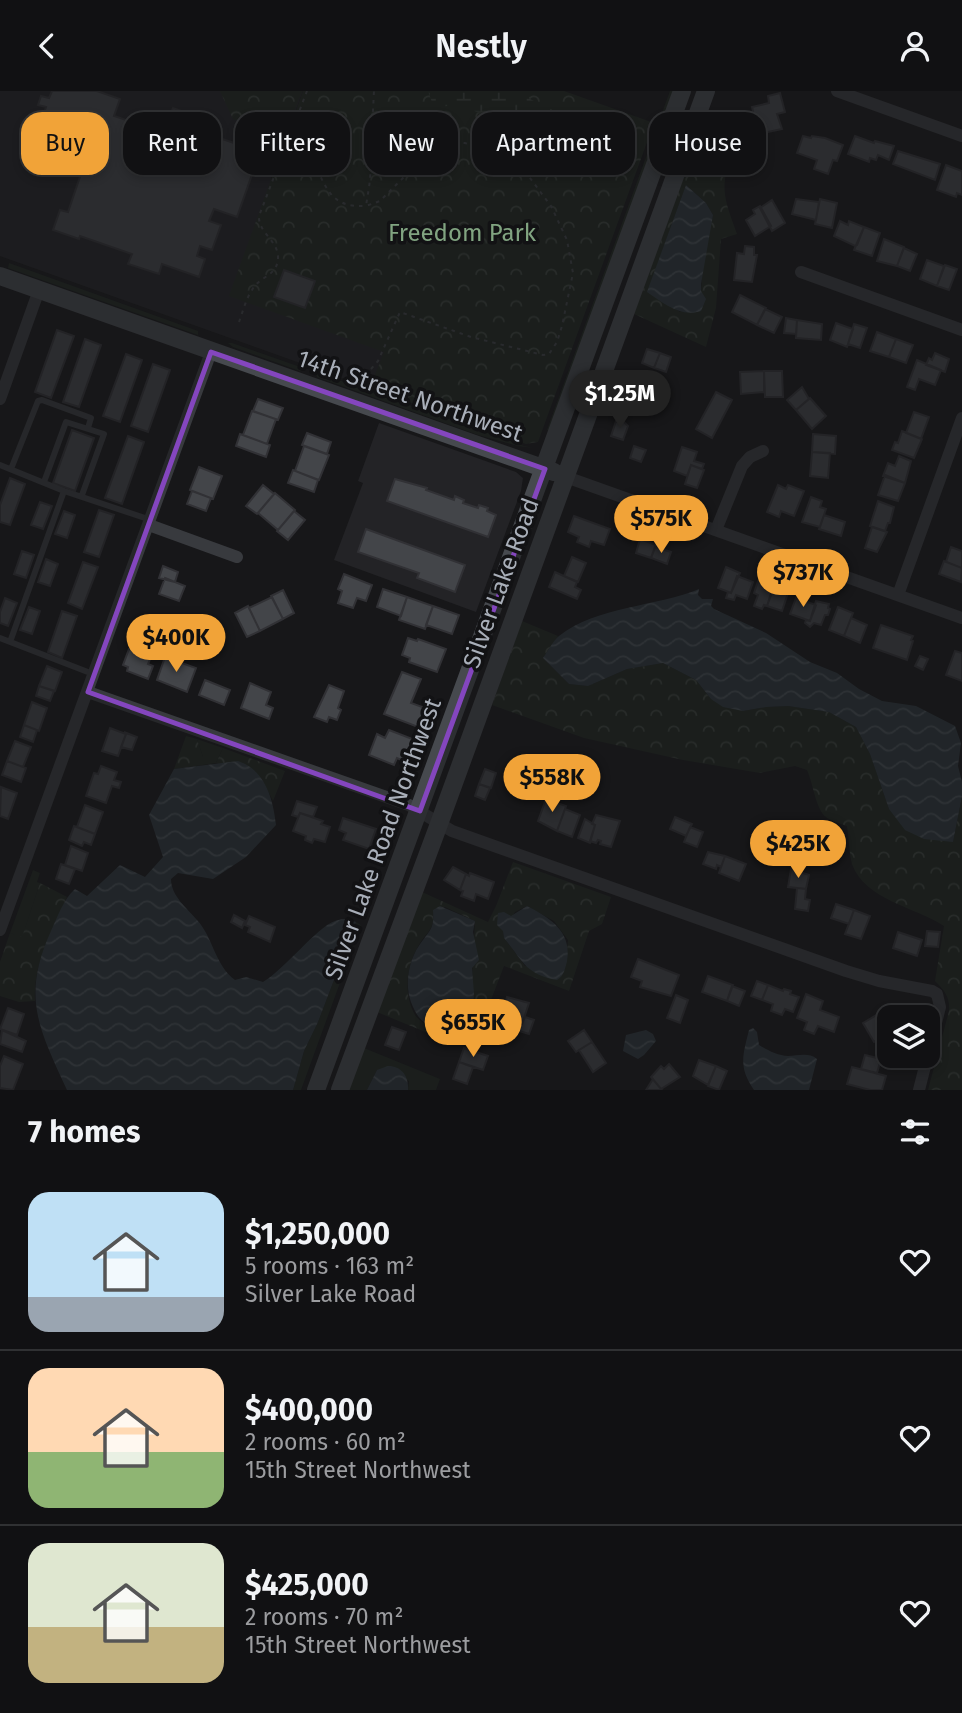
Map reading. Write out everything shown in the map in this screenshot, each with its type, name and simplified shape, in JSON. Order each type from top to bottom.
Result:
[{"type":"main road","name":"Silver Lake Road Northwest","points":[[316,1090],[682,91]]},
{"type":"main road","name":"Silver Lake Road","points":[[340,1090],[706,91]]},
{"type":"main road","name":"14th Street Northwest","points":[[0,276],[566,477]]},
{"type":"street","points":[[837,91],[962,136]]},
{"type":"street","points":[[801,272],[962,330]]},
{"type":"street","points":[[0,399],[5,370],[39,290]]},
{"type":"street","points":[[0,930],[211,352]]},
{"type":"street","points":[[898,595],[961,422]]},
{"type":"street","points":[[716,530],[742,466],[750,457],[763,451]]},
{"type":"street","name":"14th Street Northwest","points":[[566,477],[962,618]]},
{"type":"street","points":[[150,523],[237,557]]},
{"type":"street","points":[[88,692],[391,799],[420,811],[452,831],[846,971],[878,981],[926,989],[937,995],[940,1007],[919,1090]]},
{"type":"lane","points":[[11,469],[38,401],[43,400],[91,418],[88,428]]},
{"type":"lane","points":[[44,482],[66,422],[88,428],[104,435],[82,495]]},
{"type":"lane","points":[[0,465],[150,523]]},
{"type":"lane","points":[[10,642],[64,491]]},
{"type":"lane","points":[[0,638],[94,674]]},
{"type":"path","points":[[299,112],[307,91]]},
{"type":"path","points":[[366,206],[370,156],[364,146],[373,111],[374,91]]},
{"type":"path","points":[[320,175],[332,197],[348,205],[366,206],[380,201],[434,149],[447,142],[465,143],[502,157],[524,170],[551,207],[567,240],[573,273],[562,326],[550,354],[543,355],[471,337],[400,312],[378,361],[371,369]]},
{"type":"path","points":[[239,322],[253,287],[268,278],[276,266],[276,248],[259,226],[276,175]]},
{"type":"highlighted area","points":[[211,352],[545,469],[420,811],[88,692]]},
{"type":"shaded area","points":[[0,91],[303,91],[295,112],[235,112],[235,175],[272,175],[271,178],[385,352],[370,388],[0,256]]},
{"type":"shaded area","points":[[379,423],[516,472],[523,478],[521,491],[476,612],[334,560],[363,483],[358,481]]},
{"type":"green space","points":[[220,91],[302,91],[294,112],[235,112],[233,119]]},
{"type":"green space","name":"Freedom Park","points":[[303,91],[564,91],[623,112],[472,112],[472,175],[635,175],[635,116],[649,121],[649,137],[538,442],[526,444],[370,388],[384,352],[229,296],[273,175],[350,175],[350,112],[295,112]]},
{"type":"green space","points":[[428,91],[521,91],[530,99],[557,112],[477,112],[456,106],[434,108]]},
{"type":"green space","points":[[670,91],[673,91],[665,112],[662,112]]},
{"type":"green space","points":[[649,149],[649,157],[549,431],[547,430]]},
{"type":"green space","points":[[684,175],[726,175],[726,199],[737,234],[721,239],[716,308],[706,347],[634,314]],"holes":[[[686,185],[706,203],[713,215],[703,262],[701,291],[680,312],[648,291]]]},
{"type":"green space","points":[[9,263],[198,331],[198,335],[8,268]]},
{"type":"green space","points":[[228,343],[232,343],[303,368],[300,371]]},
{"type":"green space","points":[[316,372],[534,448],[518,446],[478,435],[317,377]]},
{"type":"green space","points":[[522,621],[558,636],[543,658],[569,684],[588,686],[627,669],[663,663],[696,680],[711,699],[743,711],[788,706],[829,712],[856,727],[870,754],[889,809],[953,842],[962,796],[962,1090],[928,1090],[934,1068],[940,1068],[940,1045],[949,1011],[946,995],[935,981],[944,926],[879,894],[858,876],[850,855],[847,826],[823,814],[807,770],[795,766],[760,773],[683,760],[584,738],[492,705]]},
{"type":"green space","points":[[186,736],[197,739],[203,765],[174,769]]},
{"type":"green space","points":[[197,739],[223,748],[216,763],[203,765]]},
{"type":"green space","points":[[223,748],[285,771],[273,801],[262,779],[216,763]]},
{"type":"green space","points":[[513,862],[611,897],[602,924],[589,931],[569,991],[504,966],[479,1031],[452,1043],[377,1012],[422,892],[488,922]],"holes":[[[527,906],[554,921],[568,940],[565,970],[525,966],[504,938],[503,931],[515,912]],[[445,907],[475,921],[472,977],[432,1029],[415,1015],[408,997],[408,977],[417,948],[431,927],[433,910]]]},
{"type":"green space","points":[[33,870],[40,873],[37,882],[40,883],[22,938],[10,933]]},
{"type":"green space","points":[[40,883],[67,897],[40,960],[35,1001],[19,1002],[0,996],[0,962],[10,933],[22,937]]},
{"type":"green space","points":[[356,922],[361,925],[301,1090],[293,1090],[304,1051],[318,1022]]},
{"type":"green space","points":[[364,1048],[440,1079],[436,1090],[408,1090],[409,1081],[377,1070],[367,1090],[348,1090]]},
{"type":"water","points":[[686,185],[706,203],[713,215],[701,284],[701,291],[706,299],[701,311],[694,313],[672,308],[647,292]]},
{"type":"water","points":[[699,589],[698,595],[702,599],[713,599],[711,606],[714,609],[766,633],[810,662],[837,673],[859,689],[882,701],[916,706],[955,726],[961,743],[958,766],[962,796],[953,842],[924,839],[905,830],[889,809],[870,754],[856,727],[829,712],[788,706],[743,711],[723,707],[711,699],[696,680],[663,663],[627,669],[588,686],[569,684],[543,658],[559,636],[574,626],[609,613]]},
{"type":"water","points":[[238,761],[255,771],[266,786],[276,825],[246,857],[213,879],[178,873],[171,879],[177,896],[202,927],[228,974],[235,980],[246,977],[263,982],[328,925],[340,919],[356,922],[318,1022],[304,1051],[293,1090],[67,1090],[48,1049],[37,1012],[35,994],[42,954],[61,909],[75,889],[87,896],[120,865],[145,877],[163,857],[149,815],[174,769]]},
{"type":"water","points":[[440,906],[475,921],[473,932],[479,960],[472,968],[474,994],[471,1024],[457,1034],[423,1022],[409,995],[411,962],[432,927],[433,910]]},
{"type":"water","points":[[527,906],[558,927],[566,941],[567,961],[563,974],[557,980],[531,970],[504,938],[503,931],[497,925],[498,913],[504,912],[511,916]]},
{"type":"water","points":[[753,1028],[757,1032],[759,1045],[769,1051],[784,1056],[807,1055],[817,1059],[809,1090],[754,1090],[743,1061],[749,1030]]},
{"type":"water","points":[[646,1030],[653,1034],[656,1041],[644,1055],[638,1059],[623,1051],[626,1035]]},
{"type":"water","points":[[388,1066],[404,1073],[408,1090],[367,1090],[377,1070]]},
{"type":"building","points":[[52,91],[97,91],[120,99],[114,116],[123,119],[123,175],[221,175],[221,139],[235,143],[235,175],[252,175],[237,217],[214,209],[209,221],[221,225],[212,250],[200,246],[197,256],[205,259],[199,277],[162,264],[159,274],[128,264],[132,254],[80,236],[79,239],[53,230],[60,210],[68,212],[81,175],[109,175],[109,112],[44,112],[46,107],[38,105],[41,96],[49,98]]},
{"type":"building","points":[[780,93],[785,112],[777,114],[782,129],[766,132],[766,112],[753,112],[752,107],[769,103],[768,96]]},
{"type":"building","points":[[803,136],[825,138],[843,145],[828,174],[814,169],[817,160],[797,153]]},
{"type":"building","points":[[855,136],[894,146],[889,160],[878,155],[876,160],[870,158],[869,162],[848,154]]},
{"type":"building","points":[[898,151],[940,164],[935,180],[893,164]]},
{"type":"building","points":[[946,165],[962,171],[962,195],[957,193],[956,197],[937,190]]},
{"type":"building","points":[[796,199],[819,202],[816,220],[792,214]]},
{"type":"building","points":[[820,199],[837,203],[832,228],[815,224]]},
{"type":"building","points":[[772,200],[785,223],[772,231],[760,208]]},
{"type":"building","points":[[760,206],[771,226],[755,236],[746,220],[755,214],[753,210]]},
{"type":"building","points":[[840,221],[848,225],[849,221],[864,227],[857,245],[834,236]]},
{"type":"building","points":[[864,227],[880,233],[872,256],[854,250]]},
{"type":"building","points":[[884,239],[904,247],[897,266],[877,261]]},
{"type":"building","points":[[745,246],[754,247],[754,255],[757,255],[752,282],[734,280],[737,253],[744,254]]},
{"type":"building","points":[[904,248],[917,254],[910,271],[897,266]]},
{"type":"building","points":[[927,260],[944,266],[937,286],[920,279]]},
{"type":"building","points":[[945,265],[957,269],[949,290],[937,286]]},
{"type":"building","points":[[284,270],[315,281],[305,308],[274,297]]},
{"type":"building","points":[[740,295],[766,308],[757,325],[732,312]]},
{"type":"building","points":[[765,309],[782,317],[774,333],[757,325]]},
{"type":"building","points":[[786,318],[797,320],[796,334],[784,333]]},
{"type":"building","points":[[797,320],[822,324],[821,340],[796,338]]},
{"type":"building","points":[[836,323],[853,329],[847,347],[830,340]]},
{"type":"building","points":[[854,324],[867,328],[860,348],[848,344]]},
{"type":"building","points":[[57,330],[74,336],[51,398],[35,392]]},
{"type":"building","points":[[877,332],[896,339],[889,357],[870,351]]},
{"type":"building","points":[[85,339],[101,345],[79,407],[63,402]]},
{"type":"building","points":[[896,339],[913,345],[906,363],[889,357]]},
{"type":"building","points":[[647,349],[660,353],[654,368],[642,363]]},
{"type":"building","points":[[660,353],[671,357],[666,372],[654,368]]},
{"type":"building","points":[[935,353],[949,359],[945,372],[926,365]]},
{"type":"building","points":[[126,354],[142,360],[120,422],[103,416]]},
{"type":"building","points":[[917,360],[941,370],[935,385],[919,379],[915,390],[907,387]]},
{"type":"building","points":[[153,364],[170,370],[148,432],[131,426]]},
{"type":"building","points":[[764,371],[782,371],[783,397],[765,397]]},
{"type":"building","points":[[764,371],[764,392],[741,394],[740,372]]},
{"type":"building","points":[[802,387],[809,399],[796,410],[787,400]]},
{"type":"building","points":[[632,389],[645,394],[640,408],[627,404]]},
{"type":"building","points":[[716,392],[732,400],[712,438],[696,429]]},
{"type":"building","points":[[645,394],[658,399],[653,413],[640,408]]},
{"type":"building","points":[[810,398],[826,416],[812,429],[796,410]]},
{"type":"building","points":[[258,399],[283,408],[278,420],[253,411]]},
{"type":"building","points":[[252,411],[276,419],[267,444],[243,435]]},
{"type":"building","points":[[914,412],[929,417],[921,439],[906,433]]},
{"type":"building","points":[[622,420],[628,426],[623,440],[611,436],[616,421],[621,423]]},
{"type":"building","points":[[72,430],[94,438],[75,491],[53,483]]},
{"type":"building","points":[[902,431],[922,439],[914,458],[892,450]]},
{"type":"building","points":[[307,433],[331,442],[327,454],[302,445]]},
{"type":"building","points":[[240,434],[270,445],[266,457],[236,446]]},
{"type":"building","points":[[813,434],[836,436],[835,454],[812,452]]},
{"type":"building","points":[[128,436],[144,442],[122,504],[105,498]]},
{"type":"building","points":[[304,446],[329,455],[319,480],[295,471]]},
{"type":"building","points":[[634,446],[646,450],[641,462],[630,458]]},
{"type":"building","points":[[682,447],[697,452],[694,461],[704,464],[702,469],[691,465],[687,476],[674,471]]},
{"type":"building","points":[[812,452],[830,453],[828,478],[810,476]]},
{"type":"building","points":[[899,456],[911,461],[905,483],[883,476],[888,463],[895,466]]},
{"type":"building","points":[[691,465],[704,470],[697,488],[685,484]]},
{"type":"building","points":[[199,467],[222,476],[213,499],[190,490]]},
{"type":"building","points":[[293,470],[318,480],[314,492],[288,483]]},
{"type":"building","points":[[885,475],[905,483],[898,501],[878,495]]},
{"type":"building","points":[[10,478],[25,484],[10,525],[0,522],[0,505]]},
{"type":"building","points":[[395,479],[427,488],[426,490],[454,500],[455,496],[464,500],[463,503],[478,508],[479,505],[488,508],[487,511],[496,515],[488,537],[387,501]]},
{"type":"building","points":[[263,485],[274,494],[257,514],[246,506]]},
{"type":"building","points":[[778,485],[786,489],[788,485],[804,491],[794,516],[781,511],[779,517],[767,512]]},
{"type":"building","points":[[192,491],[211,498],[206,511],[187,504]]},
{"type":"building","points":[[275,493],[295,510],[278,530],[258,513]]},
{"type":"building","points":[[811,497],[822,501],[820,507],[826,509],[820,527],[802,522]]},
{"type":"building","points":[[878,501],[894,507],[885,531],[870,526]]},
{"type":"building","points":[[40,502],[52,506],[43,529],[31,525]]},
{"type":"building","points":[[99,510],[114,515],[99,557],[84,552]]},
{"type":"building","points":[[64,511],[75,515],[67,538],[55,534]]},
{"type":"building","points":[[294,511],[305,520],[288,540],[277,531]]},
{"type":"building","points":[[824,515],[845,522],[841,536],[819,529]]},
{"type":"building","points":[[574,516],[610,529],[604,545],[591,541],[589,547],[577,542],[579,537],[568,532]]},
{"type":"building","points":[[872,527],[887,532],[877,552],[865,548]]},
{"type":"building","points":[[366,529],[465,565],[455,592],[417,578],[419,573],[358,552]]},
{"type":"building","points":[[640,539],[656,545],[651,558],[636,553]]},
{"type":"building","points":[[655,547],[671,552],[667,564],[651,558]]},
{"type":"building","points":[[951,547],[962,551],[962,568],[946,562]]},
{"type":"building","points":[[22,551],[34,555],[26,578],[14,574]]},
{"type":"building","points":[[572,557],[586,563],[578,582],[564,576]]},
{"type":"building","points":[[46,559],[58,564],[50,586],[38,582]]},
{"type":"building","points":[[944,561],[962,568],[961,582],[939,574]]},
{"type":"building","points":[[83,562],[98,567],[82,609],[68,603]]},
{"type":"building","points":[[163,566],[178,572],[175,582],[159,578]]},
{"type":"building","points":[[726,567],[740,573],[731,593],[718,588]]},
{"type":"building","points":[[555,572],[577,582],[575,587],[581,590],[577,599],[549,587]]},
{"type":"building","points":[[344,574],[372,585],[366,601],[357,598],[353,608],[338,603],[342,591],[338,589]]},
{"type":"building","points":[[737,576],[753,582],[747,599],[736,595],[734,600],[726,598],[728,592],[731,593]]},
{"type":"building","points":[[165,578],[185,586],[179,601],[159,594]]},
{"type":"building","points":[[758,581],[774,587],[767,606],[764,605],[762,609],[754,606],[758,595],[754,593]]},
{"type":"building","points":[[773,587],[788,593],[782,611],[767,606]]},
{"type":"building","points":[[383,589],[407,597],[401,616],[377,607]]},
{"type":"building","points":[[283,590],[294,613],[283,619],[271,596]]},
{"type":"building","points":[[272,597],[283,619],[260,631],[249,608]]},
{"type":"building","points":[[407,597],[433,606],[425,629],[399,620]]},
{"type":"building","points":[[5,598],[17,603],[8,626],[0,623],[0,612]]},
{"type":"building","points":[[796,598],[816,605],[810,621],[790,614]]},
{"type":"building","points":[[816,601],[829,604],[830,609],[821,625],[814,623],[810,627],[805,623],[806,620],[810,621]]},
{"type":"building","points":[[248,606],[260,631],[247,637],[235,613]]},
{"type":"building","points":[[433,606],[459,615],[452,634],[426,625]]},
{"type":"building","points":[[29,607],[40,611],[32,634],[20,630]]},
{"type":"building","points":[[838,607],[853,613],[844,636],[829,630]]},
{"type":"building","points":[[62,611],[77,616],[62,658],[48,652]]},
{"type":"building","points":[[851,618],[867,625],[860,643],[844,636]]},
{"type":"building","points":[[881,625],[913,636],[907,660],[873,648]]},
{"type":"building","points":[[408,638],[446,649],[437,672],[409,662],[410,658],[402,655]]},
{"type":"building","points":[[129,649],[151,657],[148,664],[153,666],[148,679],[127,671],[128,667],[123,665]]},
{"type":"building","points":[[955,651],[962,653],[962,681],[946,675]]},
{"type":"building","points":[[920,656],[928,659],[923,670],[915,666]]},
{"type":"building","points":[[165,657],[196,668],[187,692],[157,680]]},
{"type":"building","points":[[47,666],[62,672],[55,691],[39,686]]},
{"type":"building","points":[[402,672],[421,679],[411,703],[425,708],[418,727],[384,714]]},
{"type":"building","points":[[205,680],[230,690],[224,705],[199,695]]},
{"type":"building","points":[[250,683],[271,692],[266,705],[273,708],[269,719],[241,708]]},
{"type":"building","points":[[329,685],[344,691],[337,720],[329,717],[327,722],[314,717]]},
{"type":"building","points":[[39,686],[54,691],[50,701],[36,696]]},
{"type":"building","points":[[32,702],[47,708],[39,731],[24,725]]},
{"type":"building","points":[[24,725],[37,730],[33,742],[20,737]]},
{"type":"building","points":[[110,728],[126,734],[118,756],[102,751]]},
{"type":"building","points":[[389,730],[415,740],[406,762],[397,758],[394,765],[369,755],[377,734],[385,738]]},
{"type":"building","points":[[124,732],[137,737],[132,750],[121,747],[126,734]]},
{"type":"building","points":[[15,741],[31,747],[23,767],[7,761]]},
{"type":"building","points":[[7,761],[26,768],[21,782],[2,775]]},
{"type":"building","points":[[101,766],[117,772],[114,780],[121,782],[119,788],[112,786],[106,803],[86,796],[94,773],[98,774]]},
{"type":"building","points":[[485,769],[496,773],[491,788],[479,784]]},
{"type":"building","points":[[479,784],[490,788],[485,800],[475,796]]},
{"type":"building","points":[[1,787],[17,793],[8,819],[0,816]]},
{"type":"building","points":[[546,799],[566,806],[557,831],[538,821]]},
{"type":"building","points":[[297,801],[317,807],[313,817],[300,813],[298,817],[292,815]]},
{"type":"building","points":[[85,805],[103,812],[95,834],[77,827]]},
{"type":"building","points":[[565,809],[580,815],[572,837],[557,831]]},
{"type":"building","points":[[300,813],[323,821],[321,824],[330,827],[325,842],[314,839],[312,843],[305,840],[306,836],[293,831]]},
{"type":"building","points":[[596,815],[620,821],[611,847],[600,844],[601,841],[598,840],[596,843],[590,841]]},
{"type":"building","points":[[675,817],[692,824],[686,836],[670,829]]},
{"type":"building","points":[[343,818],[376,829],[369,849],[343,840],[346,833],[339,830]]},
{"type":"building","points":[[585,819],[595,825],[590,843],[578,838]]},
{"type":"building","points":[[74,826],[95,834],[91,845],[84,842],[82,846],[69,840]]},
{"type":"building","points":[[690,827],[703,832],[697,847],[684,842]]},
{"type":"building","points":[[71,846],[88,853],[82,871],[65,865]]},
{"type":"building","points":[[708,852],[725,856],[721,867],[717,865],[716,869],[703,864]]},
{"type":"building","points":[[725,856],[746,864],[739,881],[719,873]]},
{"type":"building","points":[[61,864],[75,869],[69,884],[56,879]]},
{"type":"building","points":[[453,867],[466,874],[460,890],[444,880]]},
{"type":"building","points":[[791,869],[809,875],[806,889],[788,887]]},
{"type":"building","points":[[470,873],[494,882],[488,899],[476,894],[474,901],[461,896],[463,891],[460,890],[466,874],[469,876]]},
{"type":"building","points":[[797,888],[806,889],[805,899],[810,900],[808,911],[795,909]]},
{"type":"building","points":[[836,904],[854,910],[849,924],[831,918]]},
{"type":"building","points":[[854,910],[870,916],[861,939],[845,934]]},
{"type":"building","points":[[234,915],[245,921],[242,928],[231,922]]},
{"type":"building","points":[[249,916],[275,927],[270,942],[248,932],[250,927],[245,925]]},
{"type":"building","points":[[927,931],[940,932],[938,947],[925,946]]},
{"type":"building","points":[[898,932],[922,940],[917,956],[893,948]]},
{"type":"building","points":[[638,959],[679,975],[671,996],[640,987],[642,981],[631,977]]},
{"type":"building","points":[[708,976],[733,985],[727,1001],[702,992]]},
{"type":"building","points":[[757,981],[768,985],[762,1000],[751,996]]},
{"type":"building","points":[[768,985],[791,991],[790,994],[799,997],[793,1012],[785,1009],[782,1015],[771,1011],[773,1004],[762,1000]]},
{"type":"building","points":[[732,986],[745,991],[739,1006],[727,1001]]},
{"type":"building","points":[[806,994],[823,1001],[820,1010],[839,1017],[834,1032],[818,1026],[814,1034],[804,1030],[807,1022],[797,1018]]},
{"type":"building","points":[[676,995],[688,1000],[680,1023],[667,1018]]},
{"type":"building","points":[[507,997],[529,1003],[522,1024],[501,1018]]},
{"type":"building","points":[[8,1008],[24,1014],[17,1035],[0,1029]]},
{"type":"building","points":[[877,1015],[877,1040],[874,1042],[863,1023]]},
{"type":"building","points":[[525,1017],[534,1020],[529,1034],[516,1030],[518,1023],[522,1024]]},
{"type":"building","points":[[392,1027],[406,1032],[399,1050],[385,1045]]},
{"type":"building","points":[[2,1030],[26,1041],[22,1052],[0,1044]]},
{"type":"building","points":[[584,1030],[592,1042],[576,1052],[568,1041]]},
{"type":"building","points":[[592,1042],[606,1063],[593,1072],[579,1050]]},
{"type":"building","points":[[464,1048],[488,1056],[483,1070],[459,1062]]},
{"type":"building","points":[[865,1055],[877,1058],[877,1073],[861,1069]]},
{"type":"building","points":[[4,1056],[23,1064],[13,1090],[0,1088],[0,1066]]},
{"type":"building","points":[[699,1060],[716,1066],[708,1085],[693,1076]]},
{"type":"building","points":[[459,1062],[473,1067],[467,1084],[453,1079]]},
{"type":"building","points":[[669,1064],[680,1077],[661,1089],[651,1077],[661,1066],[664,1069]]},
{"type":"building","points":[[716,1066],[727,1071],[719,1090],[708,1086]]},
{"type":"building","points":[[852,1067],[886,1076],[882,1090],[847,1084]]},
{"type":"building","points":[[653,1079],[661,1089],[662,1090],[646,1090]]}]
